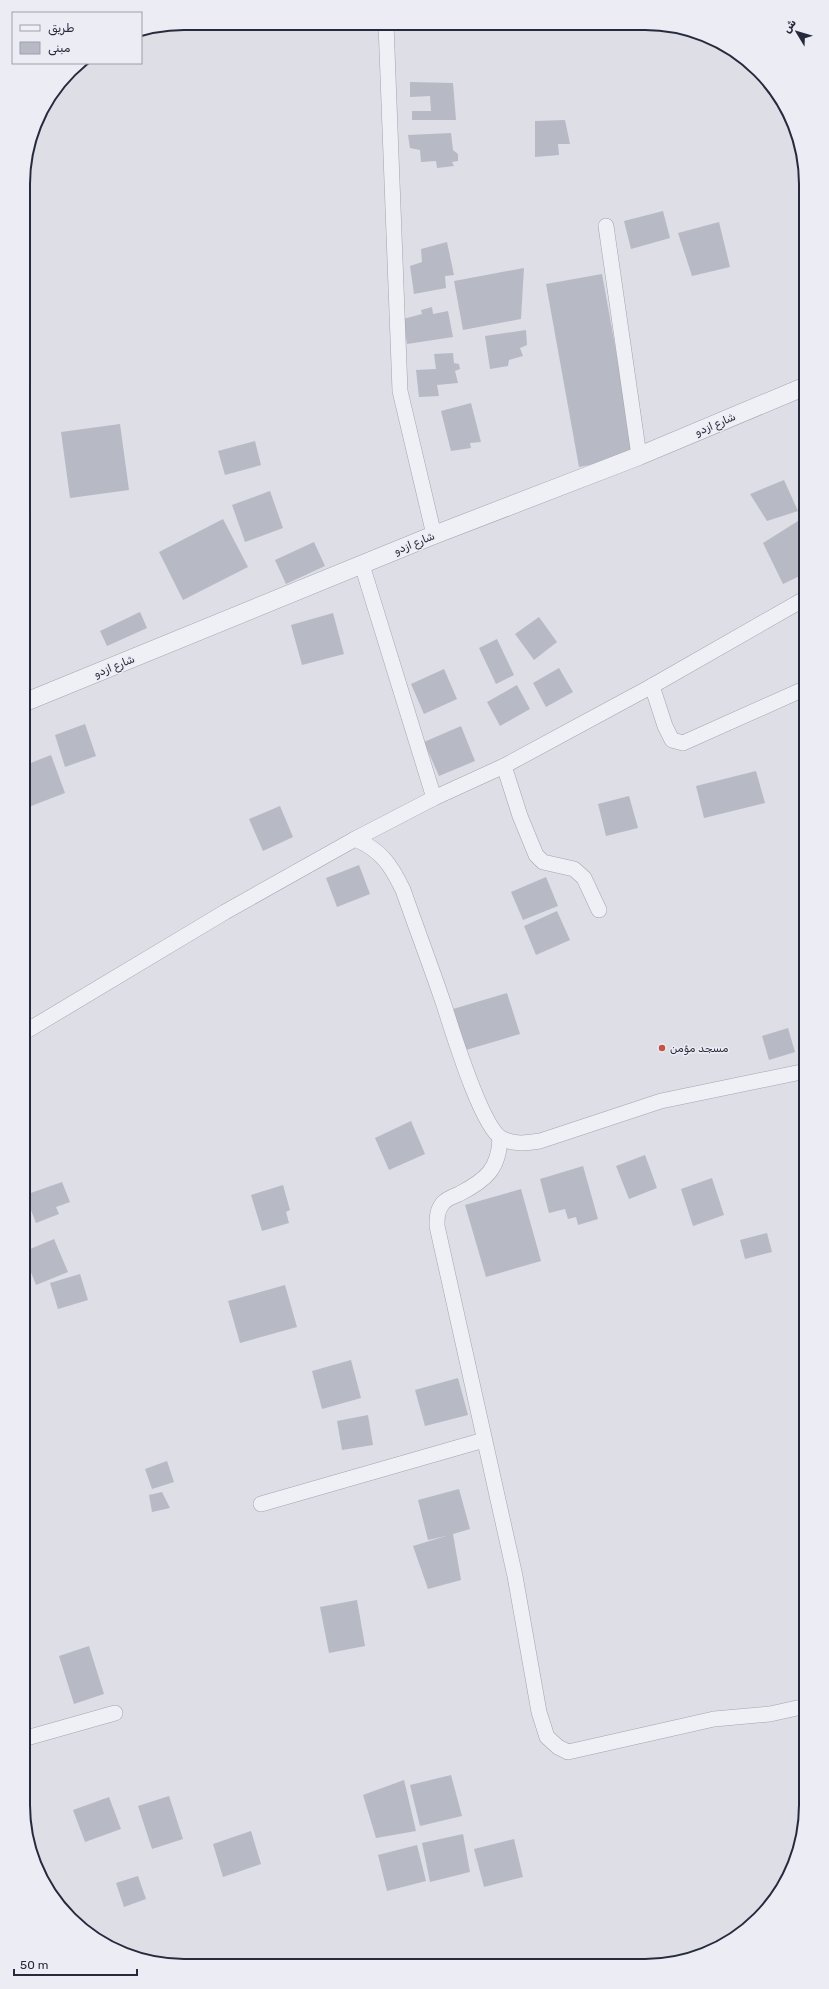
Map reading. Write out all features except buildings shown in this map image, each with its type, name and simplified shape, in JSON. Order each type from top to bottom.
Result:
[{"type":"street","points":[[386,30],[400,392],[434,535]]},
{"type":"street","points":[[606,226],[639,456]]},
{"type":"street","name":"شارع ازدو","points":[[30,700],[434,535],[639,456],[799,389]]},
{"type":"street","points":[[362,564],[434,798]]},
{"type":"street","points":[[30,1029],[225,912],[355,839],[434,798],[504,766],[652,686],[799,602]]},
{"type":"street","points":[[652,686],[665,726],[672,740],[683,743],[799,691]]},
{"type":"street","points":[[504,766],[520,816],[536,855],[543,862],[574,869],[584,878],[599,910]]},
{"type":"street","points":[[355,839],[377,850],[394,872],[403,890],[472,1087],[491,1127],[500,1138],[512,1142],[526,1143],[540,1141],[661,1101],[799,1072]]},
{"type":"street","points":[[500,1138],[500,1154],[492,1170],[482,1181],[443,1202],[437,1214],[437,1226],[515,1576],[539,1712],[547,1737],[558,1747],[568,1752],[714,1719],[770,1714],[799,1708]]},
{"type":"street","points":[[261,1504],[484,1440]]},
{"type":"street","points":[[30,1737],[115,1714]]},
{"type":"place","name":"مسجد مؤمن","points":[[662,1048]]}]
